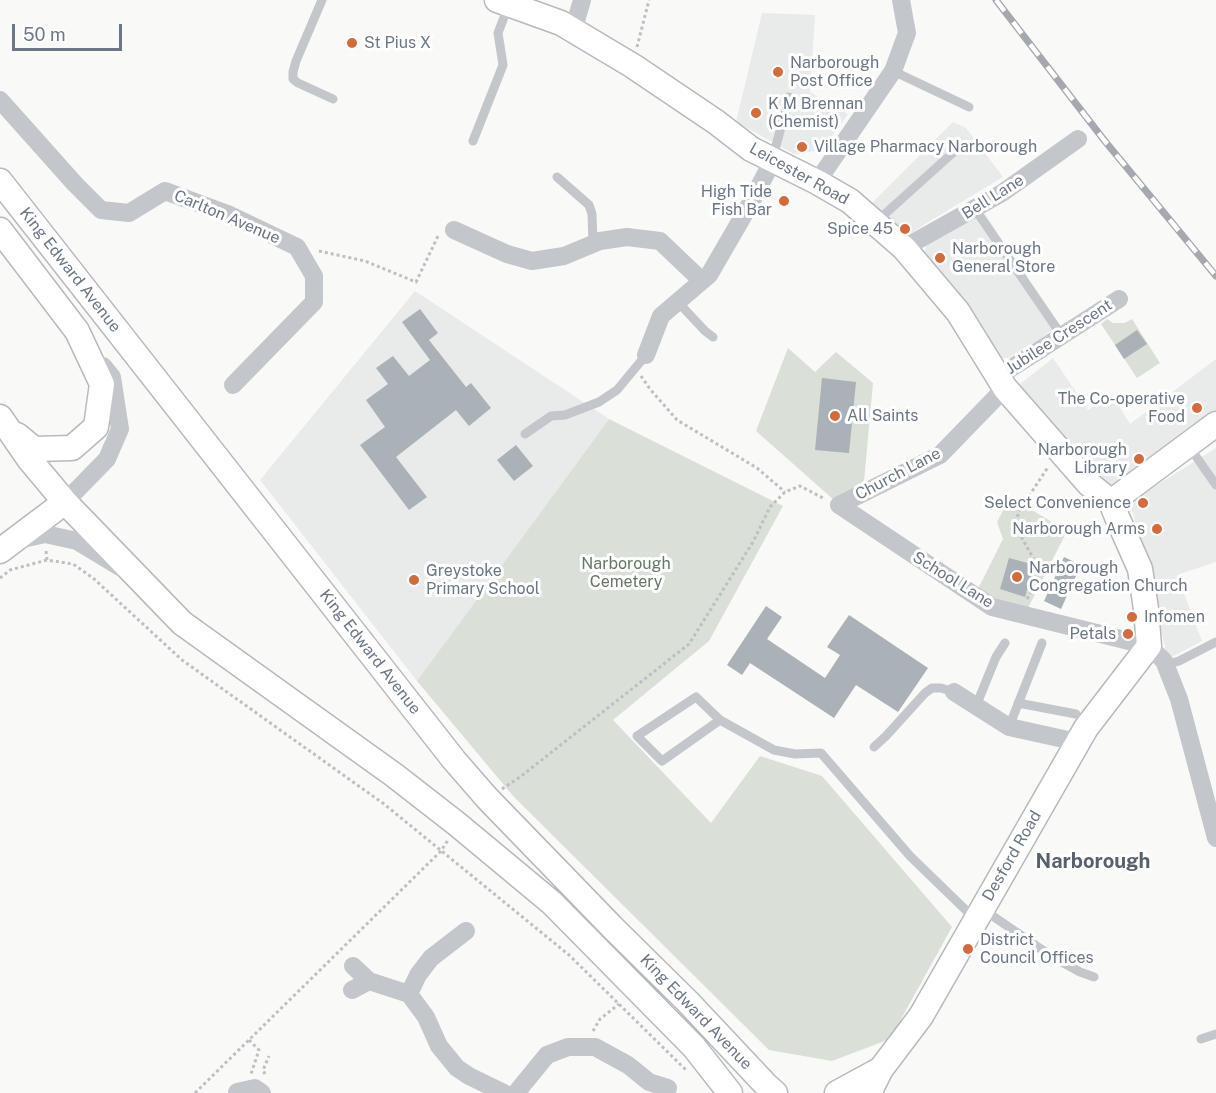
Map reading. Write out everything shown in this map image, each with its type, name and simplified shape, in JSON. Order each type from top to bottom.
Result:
[{"type":"main road","name":"Leicester Road","points":[[503,2],[561,23],[633,66],[751,149],[850,201],[876,222],[904,248],[958,312],[1002,382],[1059,451],[1089,484],[1111,502]]},
{"type":"main road","name":"King Edward Avenue","points":[[0,181],[8,199],[454,760],[487,798],[775,1093]]},
{"type":"main road","name":"King Edward Avenue","points":[[0,230],[77,331],[102,384],[96,427],[72,448],[34,449],[2,420]]},
{"type":"main road","name":"King Edward Avenue","points":[[2,420],[29,459],[64,502],[182,623],[394,775],[552,903],[694,1047],[730,1093]]},
{"type":"main road","points":[[1156,654],[1140,569],[1111,502],[1216,424]]},
{"type":"main road","points":[[7,546],[64,502]]},
{"type":"main road","name":"Desford Road","points":[[869,1093],[881,1069],[921,1016],[1086,728],[1156,654]]},
{"type":"main road","name":"Desford Road","points":[[837,1093],[881,1069]]},
{"type":"street","points":[[573,31],[582,0]]},
{"type":"street","points":[[817,182],[893,71],[907,33],[901,0]]},
{"type":"street","name":"Carlton Avenue","points":[[0,99],[101,210],[129,213],[165,191],[230,215],[297,247],[314,276],[314,302],[233,385]]},
{"type":"street","name":"Bell Lane","points":[[904,248],[1002,193],[1078,139]]},
{"type":"street","points":[[646,355],[661,316],[709,275],[773,160]]},
{"type":"street","points":[[454,230],[507,254],[532,261],[564,256],[600,241],[627,237],[660,241],[702,281]]},
{"type":"street","name":"Jubilee Crescent","points":[[1002,382],[1062,336],[1119,299]]},
{"type":"street","points":[[64,502],[107,459],[120,429],[112,378],[77,331]]},
{"type":"street","name":"Church Lane","points":[[839,506],[940,455],[1002,382]]},
{"type":"street","name":"School Lane","points":[[839,506],[992,607],[1156,654]]},
{"type":"street","points":[[7,546],[45,534],[77,541],[137,577]]},
{"type":"street","points":[[1156,654],[1179,699],[1216,838]]},
{"type":"street","points":[[954,692],[1009,727],[1077,742]]},
{"type":"street","points":[[409,994],[418,975],[431,958],[466,931]]},
{"type":"street","points":[[353,966],[369,981],[409,994],[426,1017],[439,1046],[457,1068],[504,1093]]},
{"type":"street","points":[[352,990],[369,981]]},
{"type":"street","points":[[516,1093],[547,1055],[568,1047],[595,1047],[628,1065],[649,1082],[668,1089]]},
{"type":"lane","points":[[322,0],[296,61],[293,79],[333,99]]},
{"type":"lane","points":[[473,141],[503,65],[498,33],[503,2]]},
{"type":"lane","points":[[893,71],[969,107]]},
{"type":"lane","points":[[773,160],[789,98]]},
{"type":"lane","points":[[876,222],[957,149]]},
{"type":"lane","points":[[557,177],[589,205],[592,214],[593,244]]},
{"type":"lane","points":[[975,209],[1062,336]]},
{"type":"lane","points":[[677,301],[713,337]]},
{"type":"lane","points":[[525,434],[550,416],[565,415],[599,402],[617,390],[646,355]]},
{"type":"lane","points":[[1188,444],[1216,485]]},
{"type":"lane","points":[[1156,654],[1172,663],[1216,642]]},
{"type":"lane","points":[[976,706],[996,657],[1005,643]]},
{"type":"lane","points":[[1009,727],[1042,643]]},
{"type":"lane","points":[[874,747],[932,688],[954,692]]},
{"type":"lane","points":[[720,720],[662,761],[637,736],[696,697],[720,720],[774,750],[795,754],[821,753],[910,856],[979,914],[1080,972],[1094,977]]},
{"type":"lane","points":[[1018,703],[1076,714]]},
{"type":"lane","points":[[1201,1039],[1216,1034]]},
{"type":"path","points":[[633,66],[649,0]]},
{"type":"path","points":[[297,247],[365,261],[416,282],[440,231],[454,230]]},
{"type":"path","points":[[646,355],[639,373],[677,420],[757,468],[785,492]]},
{"type":"path","points":[[1018,614],[1036,583],[1038,567],[1017,529],[1018,513],[1059,451]]},
{"type":"path","points":[[487,798],[520,777],[689,644],[753,542],[771,507],[785,492],[800,486],[839,506]]},
{"type":"path","points":[[45,534],[47,560]]},
{"type":"path","points":[[0,578],[10,570],[47,560],[73,564],[93,578],[182,660],[384,804],[569,955],[693,1077]]},
{"type":"path","points":[[195,1093],[441,851],[457,824]]},
{"type":"path","points":[[588,1039],[600,1019],[619,1004]]},
{"type":"path","points":[[249,1040],[259,1050],[252,1073],[233,1081],[253,1087]]},
{"type":"shaded area","points":[[762,13],[815,15],[810,92],[848,114],[826,145],[815,151],[794,154],[736,122]]},
{"type":"shaded area","points":[[953,122],[966,128],[1003,177],[908,236],[871,204]]},
{"type":"shaded area","points":[[983,211],[1059,325],[1008,358],[1000,358],[925,252],[926,243]]},
{"type":"shaded area","name":"Greystoke Primary School","points":[[415,291],[609,419],[417,681],[260,480]]},
{"type":"shaded area","points":[[1053,358],[1088,410],[1112,395],[1130,424],[1216,359],[1216,412],[1114,486],[1100,481],[1015,388]]},
{"type":"shaded area","points":[[1216,448],[1216,562],[1177,575],[1202,641],[1168,659],[1130,502]]},
{"type":"green space","points":[[1107,319],[1113,323],[1125,323],[1132,319],[1160,363],[1137,378],[1101,324]]},
{"type":"green space","points":[[788,348],[815,372],[836,352],[873,383],[864,482],[844,498],[834,500],[756,431]]},
{"type":"green space","name":"Narborough Cemetery","points":[[609,419],[783,506],[709,641],[613,720],[711,823],[760,756],[822,776],[952,927],[890,1039],[832,1061],[769,1050],[514,797],[417,681]]},
{"type":"green space","points":[[1010,497],[1067,531],[1027,610],[976,593],[1003,539],[997,522]]},
{"type":"building","points":[[420,309],[438,333],[429,340],[466,387],[471,383],[491,408],[469,426],[456,410],[396,457],[427,497],[409,510],[360,445],[385,427],[366,400],[388,384],[376,368],[393,356],[409,376],[430,360],[402,322]]},
{"type":"building","points":[[1137,330],[1147,344],[1124,359],[1115,345]]},
{"type":"building","name":"All Saints","points":[[822,378],[856,382],[849,453],[815,450]]},
{"type":"building","points":[[516,445],[533,466],[514,481],[497,460]]},
{"type":"building","points":[[1064,557],[1081,565],[1061,609],[1044,601]]},
{"type":"building","name":"Narborough Congregation Church","points":[[1009,558],[1035,565],[1025,597],[1000,589]]},
{"type":"building","points":[[766,606],[782,617],[767,639],[825,678],[840,655],[827,647],[849,615],[928,668],[898,712],[856,685],[834,718],[750,663],[742,675],[727,665]]},
{"type":"railway","points":[[996,0],[1104,140],[1216,276]]},
{"type":"place","name":"St Pius X","points":[[352,43]]},
{"type":"place","name":"Narborough Post Office","points":[[778,72]]},
{"type":"place","name":"K M Brennan (Chemist)","points":[[756,113]]},
{"type":"place","name":"Village Pharmacy Narborough","points":[[802,147]]},
{"type":"place","name":"High Tide Fish Bar","points":[[784,201]]},
{"type":"place","name":"Spice 45","points":[[905,229]]},
{"type":"place","name":"Narborough General Store","points":[[940,258]]},
{"type":"place","name":"The Co-operative Food","points":[[1197,408]]},
{"type":"place","name":"All Saints","points":[[835,416]]},
{"type":"place","name":"Narborough Library","points":[[1139,459]]},
{"type":"place","name":"Select Convenience","points":[[1143,503]]},
{"type":"place","name":"Narborough Arms","points":[[1157,529]]},
{"type":"place","name":"Narborough Congregation Church","points":[[1017,577]]},
{"type":"place","name":"Greystoke Primary School","points":[[414,580]]},
{"type":"place","name":"Infomen","points":[[1132,617]]},
{"type":"place","name":"Petals","points":[[1128,634]]},
{"type":"place","name":"District Council Offices","points":[[968,949]]},
{"type":"district","name":"Narborough","points":[[1093,862]]}]
